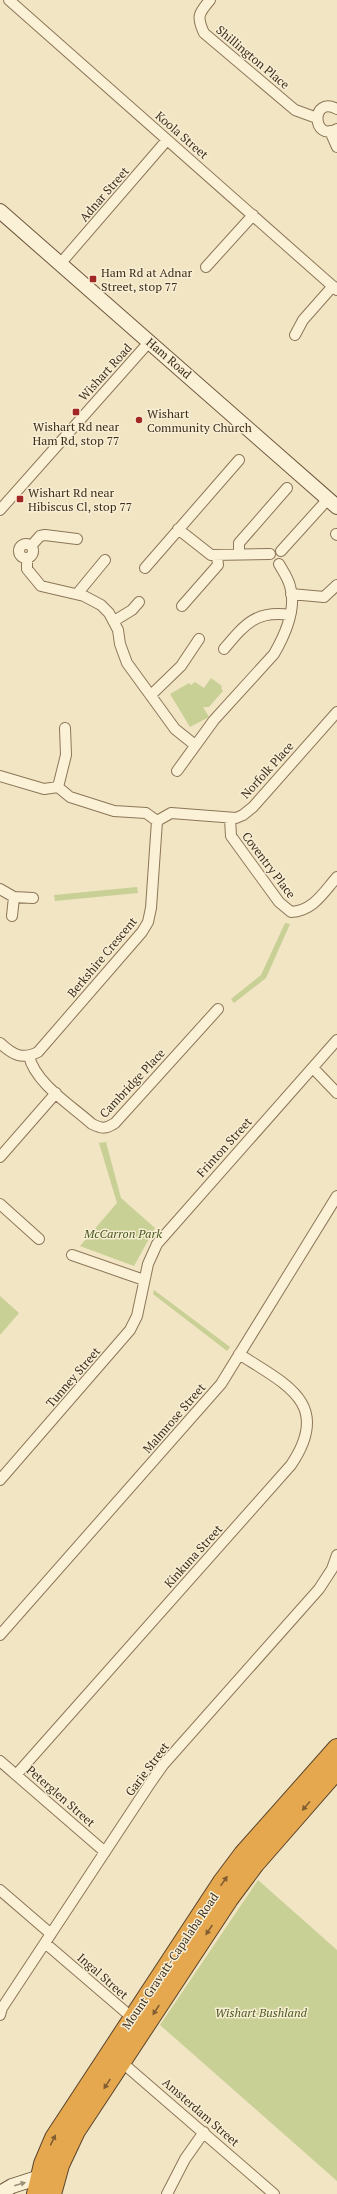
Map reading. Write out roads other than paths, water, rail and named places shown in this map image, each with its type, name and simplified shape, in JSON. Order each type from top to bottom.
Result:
[{"type":"highway","name":"Mount Gravatt-Capalaba Road","points":[[36,2194],[47,2187],[115,2057],[138,2023],[232,1868],[332,1774],[337,1748]]},
{"type":"street","name":"Koola Street","points":[[9,0],[335,288]]},
{"type":"street","name":"Shillington Place","points":[[210,0],[200,12],[199,22],[204,32],[295,110],[317,118]]},
{"type":"street","points":[[337,108],[332,106],[324,107],[319,112],[317,118],[320,127],[333,130],[337,147]]},
{"type":"street","name":"Adnar Street","points":[[60,264],[168,140]]},
{"type":"street","name":"Ham Road","points":[[0,211],[333,503]]},
{"type":"street","points":[[206,267],[253,215]]},
{"type":"street","points":[[295,335],[303,320],[335,288]]},
{"type":"street","name":"Wishart Road","points":[[0,510],[150,341]]},
{"type":"street","points":[[145,568],[239,460]]},
{"type":"street","points":[[239,554],[239,543],[287,488]]},
{"type":"street","points":[[281,551],[333,503]]},
{"type":"street","points":[[178,529],[206,553],[217,556],[270,554]]},
{"type":"street","points":[[77,539],[45,534],[40,536],[32,545],[25,543],[19,548],[20,555],[27,558],[27,569],[41,586],[77,594],[101,605],[114,621],[118,630],[123,655],[175,729],[195,745]]},
{"type":"street","points":[[182,606],[218,565],[217,556]]},
{"type":"street","points":[[77,594],[104,560]]},
{"type":"street","points":[[177,771],[214,720],[274,654],[282,642],[290,615],[292,594],[287,578],[279,564]]},
{"type":"street","points":[[292,594],[324,597],[337,585]]},
{"type":"street","points":[[114,621],[132,610],[139,602]]},
{"type":"street","points":[[224,649],[244,626],[257,617],[274,613],[290,615]]},
{"type":"street","points":[[151,694],[181,666],[199,639]]},
{"type":"street","name":"Norfolk Place","points":[[157,821],[171,813],[230,818],[243,815],[253,807],[337,712]]},
{"type":"street","points":[[58,787],[66,755],[65,728]]},
{"type":"street","points":[[0,776],[44,789],[58,787],[70,797],[114,811],[146,813],[157,821]]},
{"type":"street","name":"Coventry Place","points":[[230,818],[231,836],[279,902],[291,912],[302,911],[309,908],[337,877]]},
{"type":"street","name":"Berkshire Crescent","points":[[29,1056],[38,1052],[145,927],[151,908],[157,821]]},
{"type":"street","points":[[0,888],[14,897],[33,898]]},
{"type":"street","points":[[12,916],[14,897]]},
{"type":"street","name":"Cambridge Place","points":[[29,1056],[31,1067],[38,1077],[92,1124],[100,1128],[108,1128],[115,1123],[218,1009]]},
{"type":"street","name":"Frinton Street","points":[[144,1280],[148,1264],[157,1244],[337,1040]]},
{"type":"street","points":[[0,1044],[21,1057],[29,1056]]},
{"type":"street","points":[[313,1068],[337,1093]]},
{"type":"street","points":[[0,1157],[56,1093]]},
{"type":"street","name":"Malmrose Street","points":[[0,1635],[221,1384],[337,1196]]},
{"type":"street","points":[[0,1204],[39,1239]]},
{"type":"street","points":[[72,1255],[144,1280]]},
{"type":"street","name":"Tunney Street","points":[[0,1480],[130,1330],[137,1316],[144,1280]]},
{"type":"street","name":"Kinkuna Street","points":[[16,1775],[291,1464],[301,1450],[307,1424],[306,1411],[302,1400],[292,1389],[239,1354]]},
{"type":"street","name":"Garie Street","points":[[1,2010],[163,1765],[319,1589],[332,1569],[337,1555]]},
{"type":"street","name":"Peterglen Street","points":[[0,1761],[105,1852]]},
{"type":"street","points":[[0,1890],[51,1934]]},
{"type":"street","name":"Ingal Street","points":[[45,1943],[138,2023]]},
{"type":"street","name":"Amsterdam Street","points":[[115,2057],[204,2132],[274,2194]]},
{"type":"street","points":[[167,2194],[185,2159],[204,2132]]},
{"type":"street","points":[[0,2193],[12,2186],[47,2187]]},
{"type":"place","name":"Ham Rd at Adnar Street, stop 77","points":[[93,279]]},
{"type":"place","name":"Wishart Rd near Ham Rd, stop 77","points":[[76,412]]},
{"type":"place","name":"Wishart Community Church","points":[[139,420]]},
{"type":"place","name":"Wishart Rd near Hibiscus Cl, stop 77","points":[[20,499]]},
{"type":"park label","name":"McCarron Park","points":[[123,1233]]},
{"type":"park label","name":"Wishart Bushland","points":[[261,2012]]}]
